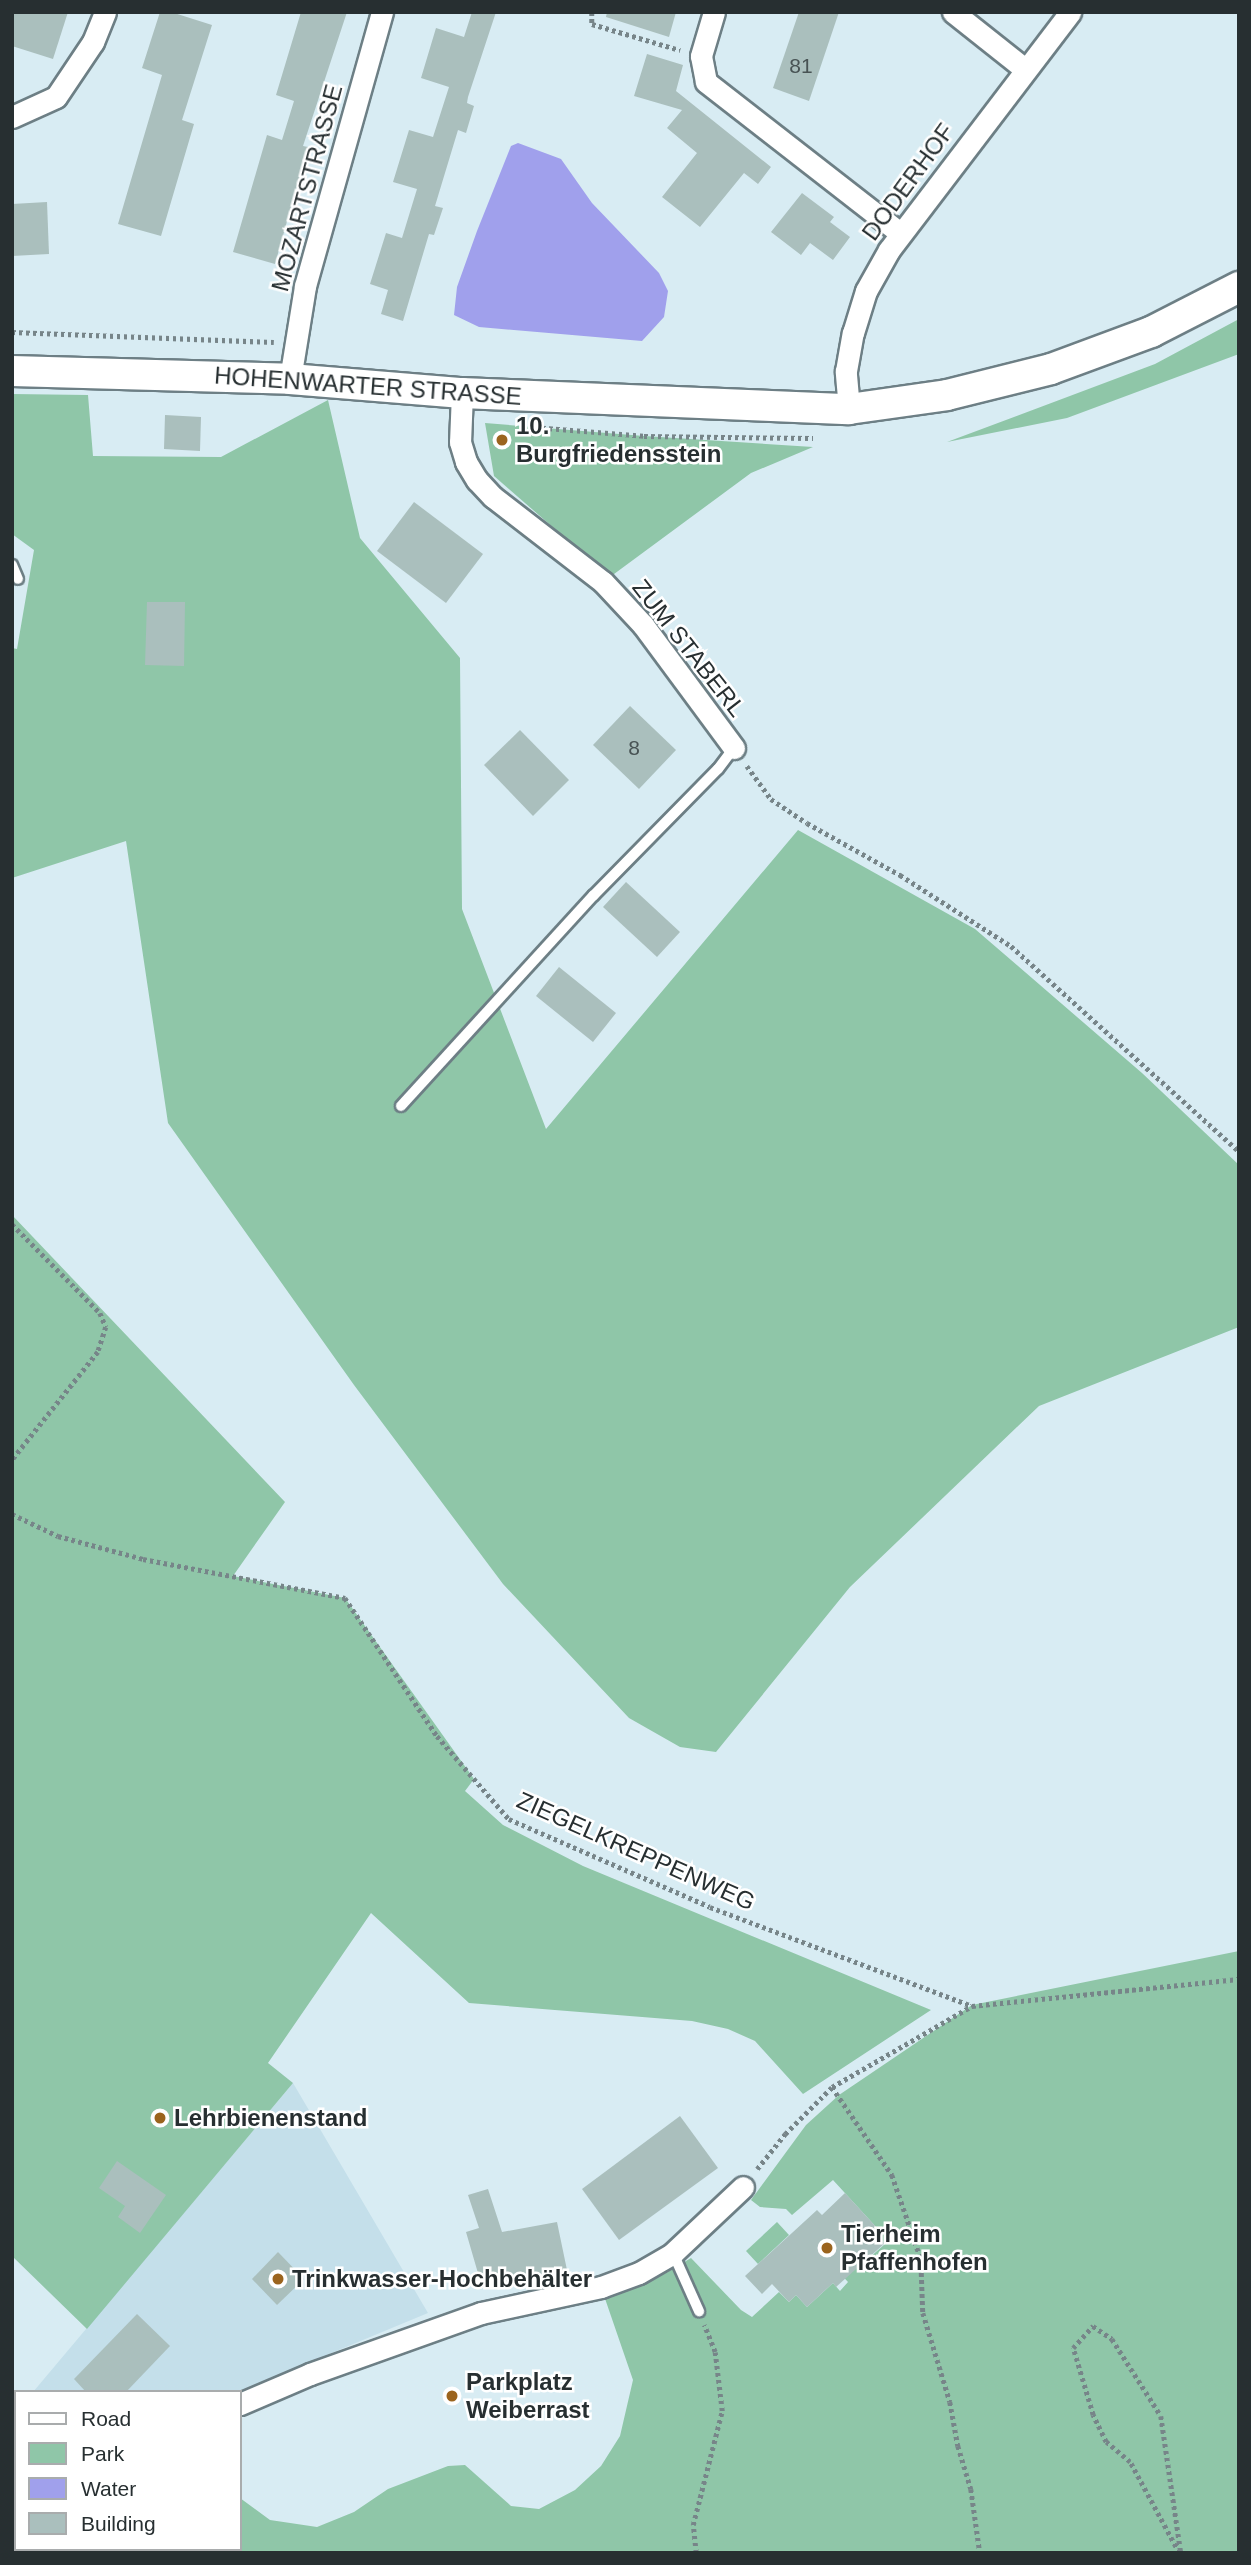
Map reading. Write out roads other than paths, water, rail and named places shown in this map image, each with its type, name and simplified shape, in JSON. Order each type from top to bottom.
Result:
[{"type":"street","points":[[12,117],[56,97],[93,42],[105,12]]},
{"type":"street","name":"MOZARTSTRASSE","points":[[290,379],[305,286],[382,12]]},
{"type":"street","points":[[714,12],[701,56],[703,74],[711,87],[900,233]]},
{"type":"street","points":[[953,12],[1025,69]]},
{"type":"street","name":"DODERHOF","points":[[849,408],[846,371],[853,333],[866,291],[900,233],[1070,12]]},
{"type":"street","name":"HOHENWARTER STRASSE","points":[[12,371],[290,379],[462,393],[849,408],[947,395],[1051,369],[1152,332],[1239,287]]},
{"type":"street","name":"ZUM STABERL","points":[[462,393],[460,442],[466,462],[477,480],[493,497],[603,582],[643,625],[734,748]]},
{"type":"street","points":[[242,2403],[310,2374],[481,2313],[601,2287],[639,2273],[673,2253],[743,2187]]},
{"type":"lane","points":[[12,565],[18,579]]},
{"type":"lane","points":[[401,1106],[593,896],[718,769],[734,748]]},
{"type":"lane","points":[[673,2253],[699,2311]]},
{"type":"water","points":[[518,143],[561,159],[592,203],[659,273],[668,291],[664,317],[642,341],[479,327],[454,315],[457,287],[477,231],[511,146]]},
{"type":"place","name":"10. Burgfriedensstein","points":[[502,440]]},
{"type":"place","name":"Lehrbienenstand","points":[[160,2118]]},
{"type":"place","name":"Tierheim Pfaffenhofen","points":[[827,2248]]},
{"type":"place","name":"Trinkwasser-Hochbehälter","points":[[278,2279]]},
{"type":"place","name":"Parkplatz Weiberrast","points":[[452,2396]]}]
